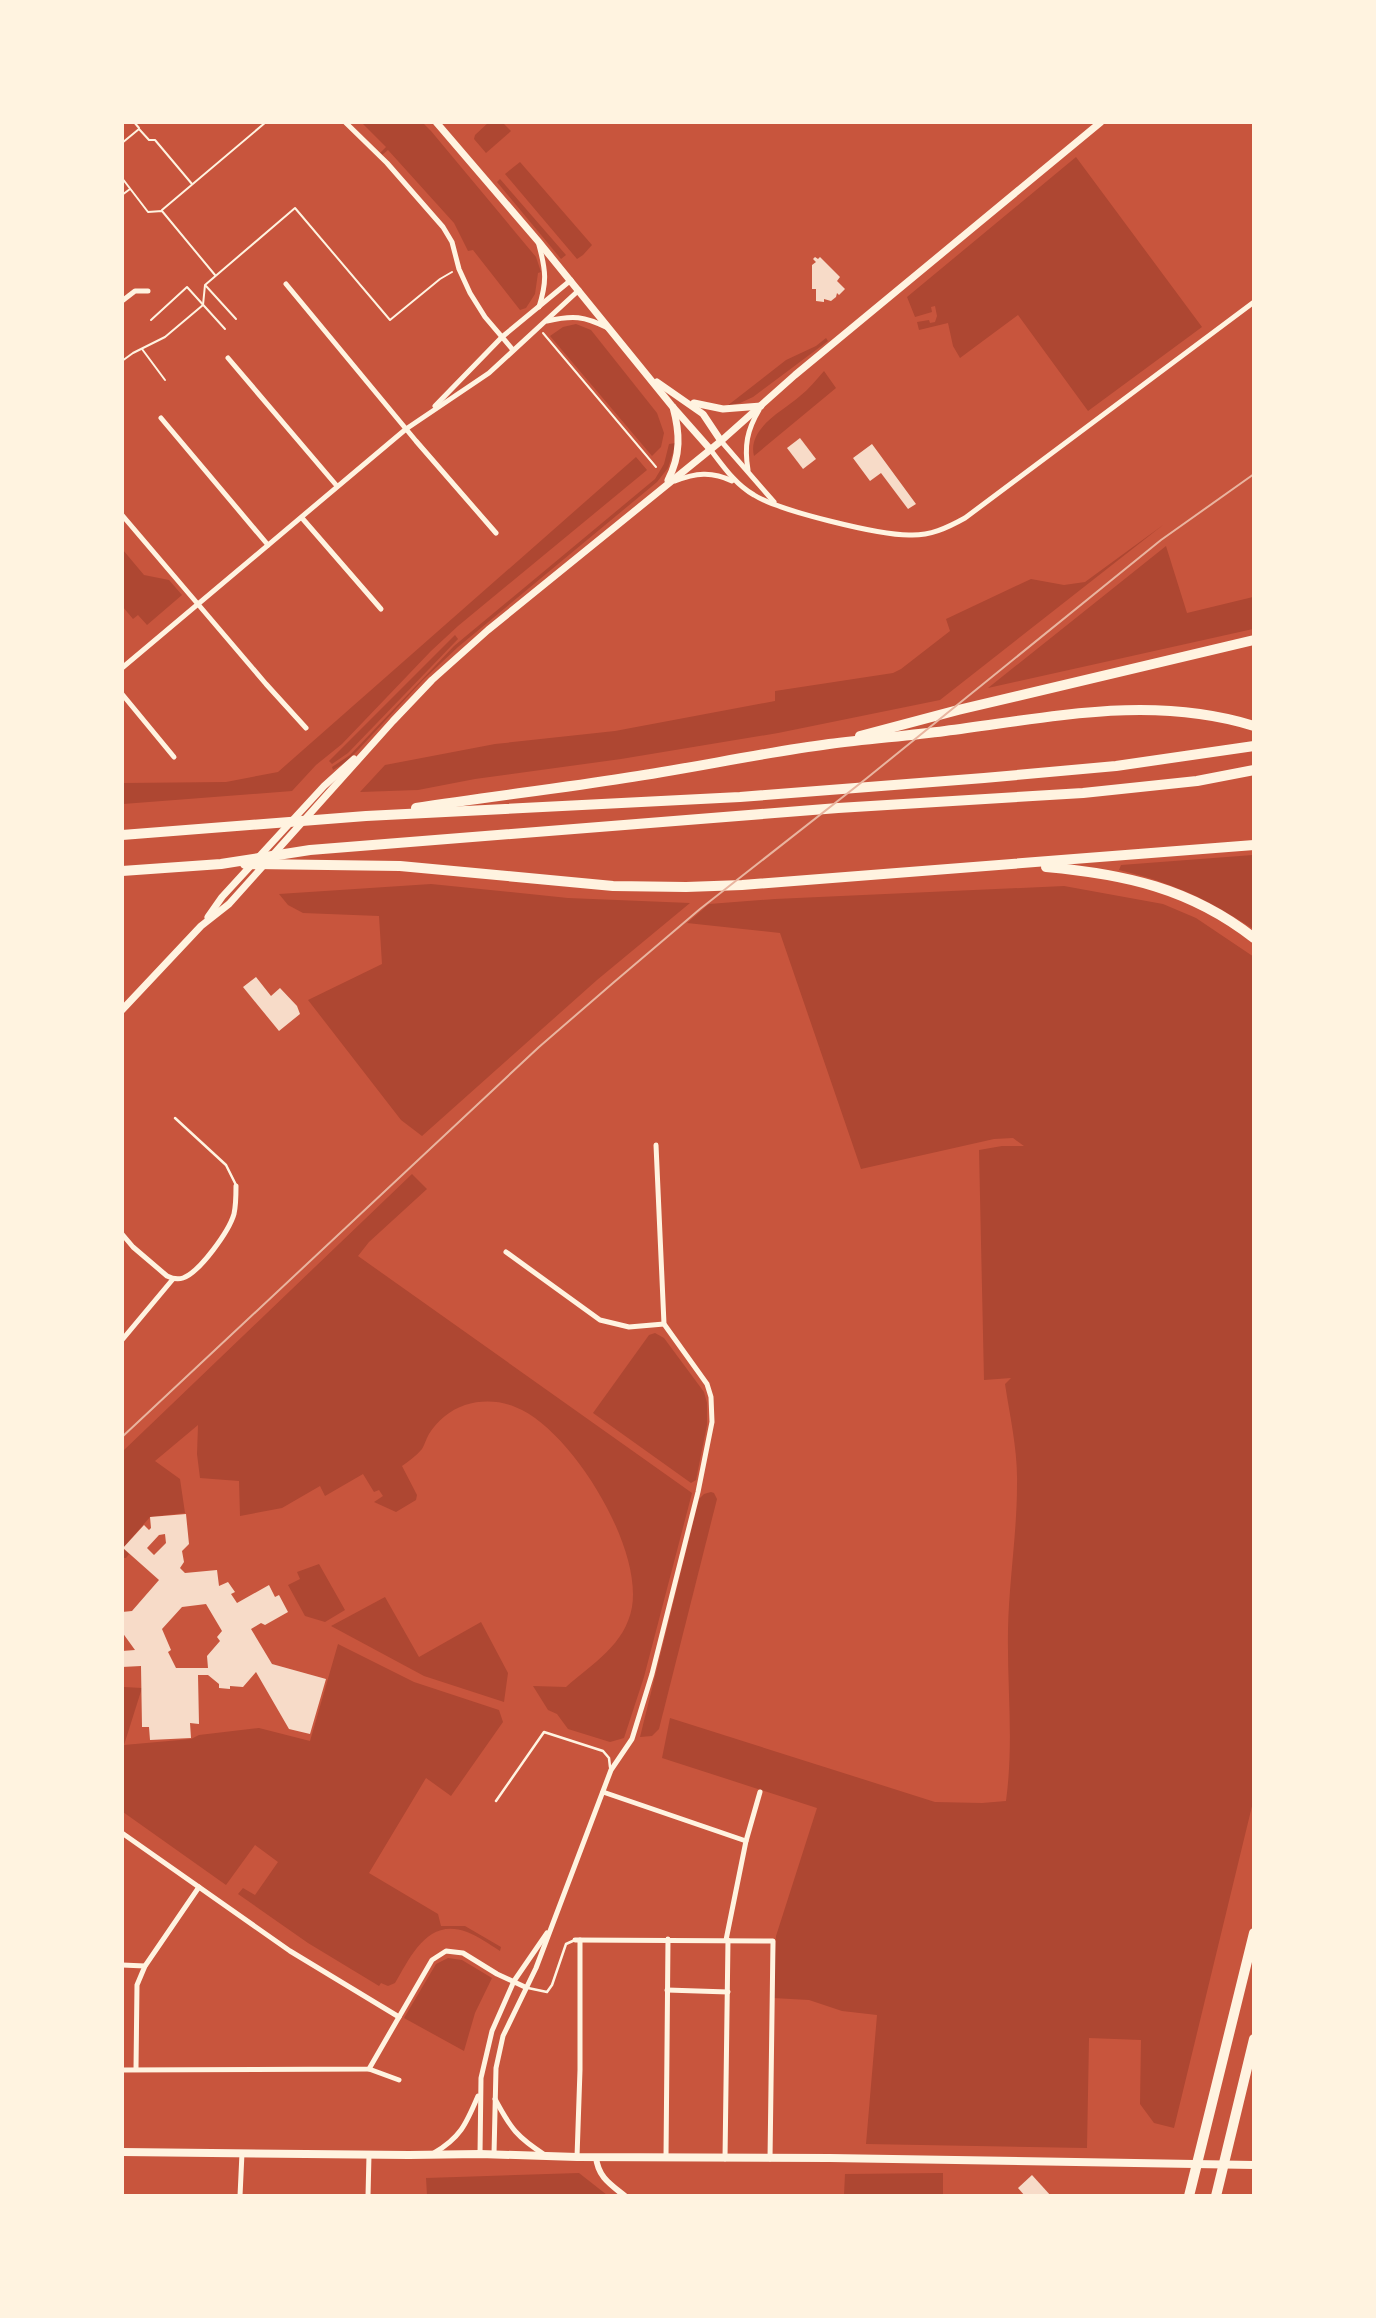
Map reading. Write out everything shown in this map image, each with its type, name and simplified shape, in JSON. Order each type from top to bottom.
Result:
[{"type":"highway","points":[[827,744],[1254,640]]},
{"type":"highway","points":[[366,816],[640,776],[827,744],[929,733],[1057,714],[1134,709],[1187,711],[1254,726]]},
{"type":"highway","points":[[122,835],[366,816],[740,797],[1116,766],[1254,746]]},
{"type":"highway","points":[[122,872],[221,864],[310,850],[802,813],[838,808],[1083,793],[1197,780],[1254,770]]},
{"type":"highway","points":[[221,864],[400,866],[613,886],[710,886],[1254,845]]},
{"type":"highway","points":[[1017,864],[1094,871],[1157,886],[1208,908],[1254,938]]},
{"type":"highway","points":[[1189,2196],[1254,1933]]},
{"type":"highway","points":[[1216,2196],[1252,2045]]},
{"type":"main road","points":[[436,122],[710,449]]},
{"type":"main road","points":[[122,1010],[201,926],[229,904],[376,738],[432,680],[488,630],[721,440],[814,359],[1101,122]]},
{"type":"main road","points":[[653,380],[688,402],[711,422],[721,440]]},
{"type":"main road","points":[[688,402],[723,410],[762,405]]},
{"type":"main road","points":[[665,484],[674,464],[679,440],[672,406]]},
{"type":"main road","points":[[122,2152],[494,2154],[1254,2165]]},
{"type":"street","points":[[345,122],[387,163],[443,227],[452,242],[470,293],[513,350]]},
{"type":"street","points":[[538,241],[546,275],[539,307]]},
{"type":"street","points":[[428,413],[502,337],[571,280]]},
{"type":"street","points":[[286,284],[496,533]]},
{"type":"street","points":[[122,301],[135,290],[148,291]]},
{"type":"street","points":[[122,668],[406,429],[480,380],[579,290]]},
{"type":"street","points":[[665,484],[693,474],[708,473],[728,478],[757,497],[795,512],[877,532],[910,536],[941,531],[965,519],[1254,302]]},
{"type":"street","points":[[543,321],[583,317],[611,330]]},
{"type":"street","points":[[228,358],[337,486]]},
{"type":"street","points":[[749,473],[746,439],[749,427],[762,405]]},
{"type":"street","points":[[161,418],[268,545]]},
{"type":"street","points":[[721,440],[775,504]]},
{"type":"street","points":[[710,449],[738,484]]},
{"type":"street","points":[[122,515],[306,728]]},
{"type":"street","points":[[302,518],[381,609]]},
{"type":"street","points":[[122,694],[174,757]]},
{"type":"street","points":[[494,2154],[496,2068],[503,2036],[536,1968],[611,1770],[632,1740],[652,1674],[698,1492],[712,1422],[711,1397],[707,1384],[664,1324],[656,1145]]},
{"type":"street","points":[[122,1234],[167,1276],[173,1279],[187,1277],[224,1233],[235,1211],[236,1186]]},
{"type":"street","points":[[506,1252],[600,1320],[629,1327],[664,1324]]},
{"type":"street","points":[[122,1340],[173,1279]]},
{"type":"street","points":[[603,1792],[747,1841]]},
{"type":"street","points":[[725,2159],[727,1940],[760,1792]]},
{"type":"street","points":[[122,1833],[289,1951],[398,2017]]},
{"type":"street","points":[[136,2069],[137,1985],[145,1966],[199,1887]]},
{"type":"street","points":[[480,2154],[480,2093],[485,2054],[492,2031],[514,1981],[555,1918]]},
{"type":"street","points":[[666,2158],[668,1939]]},
{"type":"street","points":[[577,2157],[580,2070],[578,1940],[668,1939],[773,1941],[769,2159]]},
{"type":"street","points":[[369,2069],[432,1960],[446,1951],[463,1953],[525,1987]]},
{"type":"street","points":[[122,1965],[145,1966]]},
{"type":"street","points":[[667,1990],[728,1992]]},
{"type":"street","points":[[122,2070],[369,2069],[399,2080]]},
{"type":"street","points":[[432,2154],[451,2143],[464,2129],[480,2093]]},
{"type":"street","points":[[495,2098],[510,2128],[523,2141],[545,2155]]},
{"type":"street","points":[[240,2196],[243,2154]]},
{"type":"street","points":[[368,2196],[369,2155]]},
{"type":"street","points":[[597,2157],[597,2169],[603,2179],[625,2196]]},
{"type":"lane","points":[[176,1118],[226,1165],[236,1186]]},
{"type":"lane","points":[[495,1801],[544,1732],[603,1751],[609,1758],[611,1770]]},
{"type":"lane","points":[[525,1987],[547,1992],[566,1944],[578,1940]]},
{"type":"path","points":[[134,122],[149,140],[155,140],[193,185]]},
{"type":"path","points":[[122,178],[148,212],[162,211],[266,122]]},
{"type":"path","points":[[122,143],[139,129]]},
{"type":"path","points":[[122,195],[131,188]]},
{"type":"path","points":[[162,211],[216,276]]},
{"type":"path","points":[[205,285],[236,319]]},
{"type":"path","points":[[151,320],[187,287],[225,329]]},
{"type":"path","points":[[538,327],[656,467]]},
{"type":"path","points":[[141,349],[165,380]]},
{"type":"shaded area","points":[[489,122],[503,123],[511,131],[486,153],[474,139]]},
{"type":"shaded area","points":[[362,123],[423,123],[431,131],[536,257],[541,272],[538,273],[535,294],[526,308],[520,310],[473,250],[468,251],[454,223],[388,150],[382,155],[380,153],[386,147]]},
{"type":"shaded area","points":[[1076,157],[1202,327],[1088,411],[1018,315],[960,358],[953,346],[948,323],[919,330],[917,322],[935,322],[935,306],[931,307],[932,312],[915,317],[907,297]]},
{"type":"shaded area","points":[[520,162],[592,245],[577,259],[505,174]]},
{"type":"shaded area","points":[[500,179],[566,255],[561,259],[497,182]]},
{"type":"shaded area","points":[[576,324],[591,330],[657,413],[664,433],[661,447],[652,456],[550,336],[563,327]]},
{"type":"shaded area","points":[[826,338],[828,341],[753,397],[727,406],[786,360],[816,346]]},
{"type":"shaded area","points":[[824,371],[836,388],[754,456],[753,446],[761,429]]},
{"type":"shaded area","points":[[676,443],[668,468],[657,482],[458,647],[346,762],[333,770],[332,767],[350,755],[454,646],[655,479],[664,464],[669,444]]},
{"type":"shaded area","points":[[636,457],[647,470],[458,626],[292,791],[123,804],[123,783],[226,782],[278,772]]},
{"type":"shaded area","points":[[1163,525],[940,700],[778,733],[621,759],[475,779],[418,790],[360,792],[385,765],[495,744],[615,731],[775,701],[775,691],[893,673],[950,631],[946,619],[1031,579],[1064,585],[1085,582]]},
{"type":"shaded area","points":[[1166,546],[1187,613],[1253,597],[1253,629],[988,688]]},
{"type":"shaded area","points":[[123,550],[144,575],[169,580],[182,595],[147,625],[138,615],[133,619],[123,607]]},
{"type":"shaded area","points":[[455,635],[458,639],[348,753],[332,764],[329,761]]},
{"type":"shaded area","points":[[1253,855],[1253,929],[1189,893],[1119,870],[1121,865]]},
{"type":"shaded area","points":[[431,884],[568,898],[690,903],[597,980],[422,1136],[401,1120],[308,1000],[382,964],[379,916],[303,913],[288,905],[279,894]]},
{"type":"shaded area","points":[[1064,886],[1163,904],[1196,918],[1254,957],[1253,1802],[1174,2128],[1154,2123],[1140,2104],[1141,2040],[1089,2038],[1087,2148],[866,2144],[877,2015],[842,2011],[809,2000],[773,1998],[776,1936],[817,1808],[662,1758],[670,1718],[935,1802],[1006,1801],[1010,1736],[1008,1630],[1017,1472],[1005,1384],[1011,1378],[984,1380],[979,1150],[1024,1146],[1013,1138],[994,1139],[861,1169],[780,933],[687,923],[709,904]]},
{"type":"shaded area","points":[[412,1174],[427,1189],[369,1242],[358,1256],[692,1493],[644,1677],[624,1738],[610,1742],[568,1729],[557,1714],[548,1710],[533,1686],[566,1687],[607,1652],[623,1632],[632,1607],[632,1582],[626,1555],[616,1525],[583,1468],[542,1424],[515,1407],[494,1402],[472,1403],[444,1416],[432,1429],[422,1449],[402,1466],[417,1495],[416,1500],[396,1512],[374,1502],[383,1496],[379,1490],[374,1492],[363,1474],[325,1496],[320,1486],[282,1508],[240,1516],[239,1481],[200,1478],[198,1425],[155,1461],[180,1479],[185,1513],[150,1517],[123,1548],[123,1451]]},
{"type":"shaded area","points":[[655,1333],[664,1338],[704,1392],[707,1403],[707,1425],[696,1480],[691,1483],[593,1413],[649,1335]]},
{"type":"shaded area","points":[[711,1492],[717,1499],[659,1729],[652,1736],[640,1737],[699,1499]]},
{"type":"shaded area","points":[[123,1548],[129,1554],[126,1558],[123,1558]]},
{"type":"shaded area","points":[[319,1564],[345,1610],[325,1622],[305,1616],[288,1585],[300,1579],[297,1572]]},
{"type":"shaded area","points":[[385,1597],[419,1657],[481,1622],[508,1673],[504,1702],[424,1676],[331,1626]]},
{"type":"shaded area","points":[[338,1644],[414,1682],[499,1710],[503,1722],[451,1796],[426,1778],[369,1873],[438,1914],[441,1926],[465,1926],[501,1947],[500,1951],[467,1932],[442,1930],[431,1934],[422,1942],[395,1983],[388,1986],[381,1983],[379,1986],[308,1943],[238,1894],[243,1888],[255,1895],[278,1862],[255,1845],[226,1885],[123,1812],[124,1687],[142,1688],[124,1745],[191,1739],[199,1735],[259,1728],[310,1741]]},
{"type":"shaded area","points":[[448,1958],[462,1960],[492,1978],[475,2013],[464,2051],[404,2018],[436,1964]]},
{"type":"shaded area","points":[[579,2173],[607,2195],[427,2195],[426,2178]]},
{"type":"shaded area","points":[[943,2173],[943,2195],[844,2195],[845,2174]]},
{"type":"building","points":[[820,257],[840,277],[837,281],[845,289],[839,295],[837,293],[831,301],[816,301],[816,289],[812,289],[812,265],[816,262],[813,259]]},
{"type":"building","points":[[800,438],[816,459],[803,469],[787,448]]},
{"type":"building","points":[[872,444],[916,504],[908,509],[881,473],[870,481],[853,458]]},
{"type":"building","points":[[256,977],[271,996],[280,988],[297,1006],[300,1014],[279,1031],[243,987]]},
{"type":"building","points":[[186,1514],[189,1544],[182,1551],[184,1562],[180,1568],[185,1573],[217,1570],[219,1586],[228,1582],[235,1592],[231,1594],[237,1603],[269,1585],[275,1597],[279,1595],[288,1612],[265,1625],[261,1623],[251,1629],[272,1664],[326,1679],[310,1734],[289,1729],[256,1672],[243,1687],[230,1686],[230,1689],[219,1688],[219,1684],[208,1675],[198,1675],[199,1724],[190,1723],[191,1738],[150,1740],[149,1727],[142,1727],[141,1666],[122,1667],[122,1651],[135,1650],[122,1632],[122,1612],[132,1611],[159,1580],[123,1548],[144,1525],[149,1530],[151,1528],[150,1517]],"holes":[[[165,1534],[166,1543],[154,1555],[147,1548],[159,1535]],[[206,1604],[222,1631],[217,1637],[220,1641],[207,1656],[208,1668],[176,1668],[168,1652],[171,1650],[162,1629],[182,1607]]]},
{"type":"building","points":[[1032,2175],[1051,2196],[1025,2196],[1018,2188]]},
{"type":"tram line","points":[[122,1437],[539,1047],[613,983],[700,909],[1161,540],[1254,474]]}]
